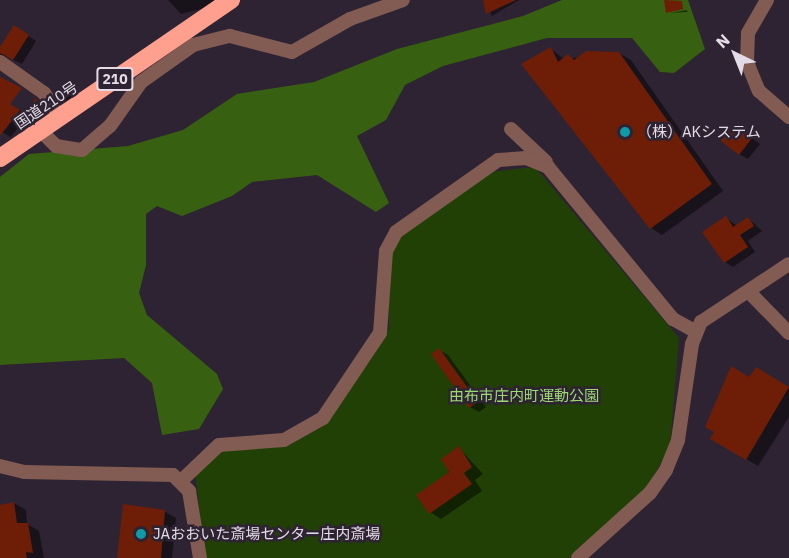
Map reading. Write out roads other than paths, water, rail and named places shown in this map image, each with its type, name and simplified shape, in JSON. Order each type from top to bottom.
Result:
[{"type":"highway","name":"国道210号","points":[[0,158],[231,0]]},
{"type":"street","points":[[40,130],[60,148],[82,150],[110,126],[146,77],[193,45],[230,36],[292,52],[350,19],[403,0]]},
{"type":"street","points":[[767,0],[748,33],[747,62],[759,91],[789,117]]},
{"type":"street","points":[[0,62],[44,93],[60,117]]},
{"type":"street","points":[[511,129],[552,171],[673,319],[696,332]]},
{"type":"street","points":[[182,480],[219,446],[291,438],[328,413],[380,333],[386,251],[406,221],[498,160],[532,159],[552,171]]},
{"type":"street","points":[[578,558],[650,494],[666,470],[678,440],[696,332],[710,311],[789,264]]},
{"type":"street","points":[[752,295],[789,333]]},
{"type":"street","points":[[0,466],[24,472],[167,473],[182,480],[190,495],[200,558]]},
{"type":"place","name":"（株）AKシステム","points":[[625,132]]},
{"type":"place","name":"JAおおいた斎場センター庄内斎場","points":[[141,534]]},
{"type":"park label","name":"由布市庄内町運動公園","points":[[524,396]]}]
